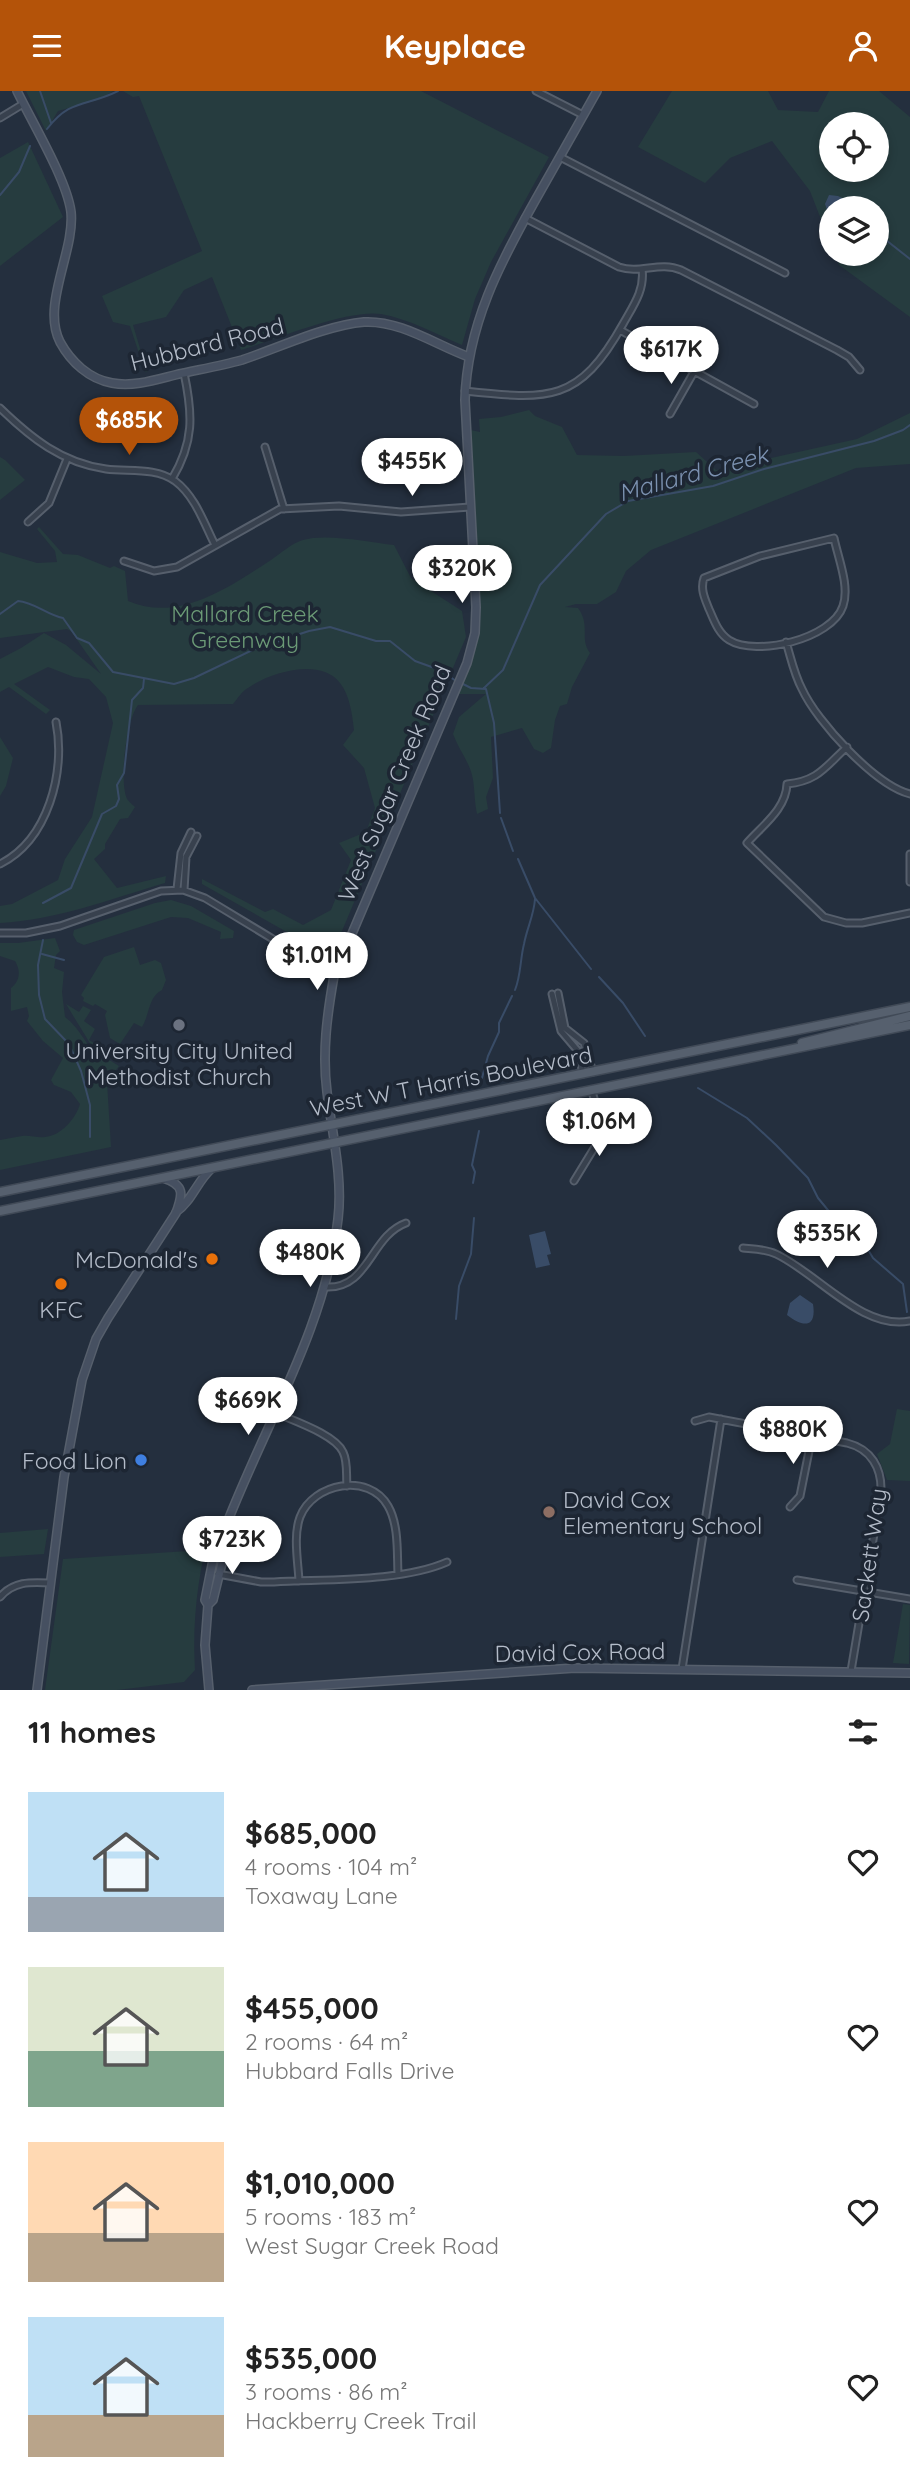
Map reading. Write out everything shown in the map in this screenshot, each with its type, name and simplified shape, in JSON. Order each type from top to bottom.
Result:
[{"type":"main road","name":"Hubbard Road","points":[[17,91],[70,205],[71,226],[55,323],[61,344],[88,374],[111,383],[134,384],[240,360],[322,333],[366,322],[391,325],[469,356]]},
{"type":"main road","name":"West Sugar Creek Road","points":[[209,1690],[205,1645],[208,1605],[205,1600],[216,1545],[316,1315],[325,1287],[338,1217],[338,1186],[326,1089],[326,1040],[334,976],[467,663],[475,633],[465,391],[469,356],[488,291],[525,218],[597,91]]},
{"type":"main road","name":"West W T Harris Boulevard","points":[[0,1192],[910,1007]]},
{"type":"main road","points":[[777,1053],[811,1040],[910,1016]]},
{"type":"main road","name":"West W T Harris Boulevard","points":[[0,1211],[333,1143],[593,1095],[910,1025]]},
{"type":"main road","points":[[176,1213],[185,1206],[201,1179],[212,1168]]},
{"type":"main road","points":[[37,1690],[74,1417],[82,1380],[90,1355],[108,1318],[176,1213],[181,1191],[177,1184],[163,1178]]},
{"type":"main road","name":"West Sugar Creek Road","points":[[208,1605],[213,1600],[223,1559],[222,1536]]},
{"type":"main road","name":"David Cox Road","points":[[252,1690],[575,1668],[910,1673]]},
{"type":"street","points":[[536,91],[583,115]]},
{"type":"street","points":[[0,118],[23,104]]},
{"type":"street","points":[[560,157],[785,273]]},
{"type":"street","points":[[525,218],[620,267],[633,270],[663,266],[681,270],[849,357],[860,370]]},
{"type":"street","points":[[465,391],[544,394],[566,389],[586,377],[620,330],[642,286],[642,269]]},
{"type":"street","points":[[620,330],[754,404]]},
{"type":"street","points":[[670,415],[695,370]]},
{"type":"street","points":[[172,479],[184,455],[191,432],[191,410],[184,373]]},
{"type":"street","points":[[0,408],[29,436],[67,459],[105,469],[148,471],[172,479],[193,501],[215,545]]},
{"type":"street","points":[[265,447],[284,509]]},
{"type":"street","points":[[28,522],[49,503],[67,459]]},
{"type":"street","points":[[124,561],[154,571],[177,567],[269,514],[284,509],[347,506],[401,512],[470,507]]},
{"type":"street","points":[[834,538],[844,583],[842,610],[826,627],[786,642],[750,648],[740,646],[723,636],[704,597],[704,578],[760,556],[834,538]]},
{"type":"street","points":[[786,642],[795,674],[822,720],[886,784],[910,794]]},
{"type":"street","points":[[0,864],[17,855],[32,839],[52,795],[60,758],[56,722]]},
{"type":"street","points":[[847,747],[816,777],[806,782],[787,784],[785,796],[778,809],[747,843],[824,917],[854,924],[910,913]]},
{"type":"street","points":[[181,890],[186,857],[194,834]]},
{"type":"street","points":[[910,854],[910,882]]},
{"type":"street","points":[[0,933],[42,930],[151,894],[181,890],[205,898],[334,976]]},
{"type":"street","points":[[583,1074],[578,1051],[564,1037],[557,1020],[555,994],[565,1028],[584,1043],[593,1072]]},
{"type":"street","points":[[593,1095],[591,1110],[596,1145]]},
{"type":"street","points":[[574,1181],[596,1145],[603,1127],[600,1110],[593,1095]]},
{"type":"street","points":[[325,1287],[340,1286],[358,1275],[379,1243],[396,1227],[406,1223]]},
{"type":"street","points":[[743,1248],[764,1250],[787,1260],[872,1317],[891,1323],[910,1321]]},
{"type":"street","points":[[274,1412],[339,1445],[346,1462],[347,1486]]},
{"type":"street","name":"Sackett Way","points":[[695,1421],[701,1418],[720,1419],[812,1436],[855,1445],[871,1457],[879,1470],[881,1492],[851,1671]]},
{"type":"street","points":[[682,1669],[720,1419]]},
{"type":"street","points":[[790,1507],[800,1496],[812,1436]]},
{"type":"street","points":[[299,1581],[297,1527],[303,1510],[326,1490],[347,1486],[377,1493],[389,1507],[394,1525],[398,1574]]},
{"type":"street","points":[[218,1574],[261,1582],[299,1581],[398,1574],[428,1570],[447,1562]]},
{"type":"street","points":[[797,1580],[910,1599]]},
{"type":"street","points":[[0,1597],[12,1585],[29,1582],[50,1583]]},
{"type":"green space","points":[[26,91],[113,91],[101,99],[58,111],[46,131]]},
{"type":"green space","points":[[123,91],[421,91],[549,157],[491,262],[475,299],[462,345],[402,319],[367,314],[331,320],[241,350],[212,277],[184,290],[166,317],[133,325],[145,372],[130,326],[113,322],[102,296],[202,251],[139,96],[133,97]]},
{"type":"green space","points":[[672,91],[768,91],[778,110],[818,112],[829,91],[879,91],[910,117],[910,317],[840,266],[889,266],[889,196],[819,196],[819,214],[810,191],[772,141],[730,158],[705,183],[638,147]]},
{"type":"green space","points":[[28,142],[63,217],[0,266],[0,158]]},
{"type":"green space","points":[[529,410],[535,416],[562,427],[577,455],[624,456],[696,452],[716,470],[857,439],[910,413],[910,464],[856,468],[651,550],[626,571],[616,592],[597,604],[565,607],[578,608],[582,614],[585,642],[590,653],[572,687],[567,704],[560,706],[551,748],[543,753],[534,749],[522,728],[491,737],[493,778],[486,797],[488,809],[477,814],[471,770],[453,734],[459,717],[486,694],[453,694],[475,633],[466,429],[480,432],[479,419]]},
{"type":"green space","points":[[0,457],[25,480],[0,500]]},
{"type":"green space","name":"Mallard Creek Greenway","points":[[39,527],[63,554],[78,555],[125,571],[128,601],[147,607],[166,608],[203,599],[238,581],[295,544],[323,537],[394,545],[411,578],[462,611],[466,637],[331,957],[202,884],[202,879],[265,912],[273,909],[303,925],[331,910],[351,860],[339,843],[366,832],[375,808],[364,768],[343,745],[354,730],[346,694],[340,683],[331,675],[308,669],[282,673],[257,682],[244,691],[233,704],[138,705],[127,737],[124,766],[127,799],[135,807],[128,818],[120,819],[105,844],[105,849],[94,859],[117,888],[166,876],[165,883],[63,913],[0,923],[0,906],[12,904],[58,880],[65,859],[92,817],[113,723],[106,697],[89,679],[74,677],[48,667],[14,684],[50,710],[46,714],[9,687],[0,692],[0,659],[44,633],[66,645],[101,674],[67,629],[0,638],[0,552],[37,563],[57,562],[55,551],[37,529]]},
{"type":"green space","points":[[0,737],[13,758],[6,786],[0,796]]},
{"type":"green space","points":[[171,900],[191,906],[234,931],[233,938],[220,939],[221,932],[188,918],[171,917],[84,945],[77,942],[73,935],[74,930]]},
{"type":"green space","points":[[55,938],[60,951],[56,955],[54,968],[64,972],[62,992],[65,1017],[76,1027],[102,1063],[66,1004],[79,1012],[83,1006],[91,1010],[84,1021],[95,1029],[89,1040],[104,1049],[101,1055],[119,1066],[113,1074],[107,1070],[110,1077],[107,1082],[111,1147],[0,1170],[0,1140],[51,1136],[62,1130],[75,1115],[80,1104],[71,1092],[54,1085],[51,1080],[63,1058],[43,1041],[27,1021],[27,1007],[11,1011],[11,988],[18,979],[18,968],[15,961],[0,956],[0,943]]},
{"type":"green space","points":[[134,947],[140,965],[155,960],[161,963],[166,980],[162,990],[154,997],[142,1027],[134,1023],[120,1044],[110,1038],[105,1015],[107,1011],[83,1001],[81,995],[104,957]]},
{"type":"green space","points":[[897,1409],[910,1411],[910,1481],[887,1480],[877,1454],[890,1444]]},
{"type":"green space","points":[[211,1525],[197,1597],[195,1670],[184,1682],[117,1690],[45,1690],[63,1559],[188,1551]]},
{"type":"green space","points":[[48,1529],[44,1554],[0,1557],[0,1533]]},
{"type":"green space","points":[[903,1604],[910,1605],[909,1664],[893,1663]]},
{"type":"water","points":[[545,1231],[551,1254],[547,1255],[550,1265],[536,1268],[529,1235]]},
{"type":"water","points":[[800,1295],[813,1304],[813,1318],[807,1323],[798,1322],[787,1315],[790,1303]]},
{"type":"waterway","points":[[40,91],[51,123]]},
{"type":"waterway","points":[[47,129],[64,112],[118,91]]},
{"type":"waterway","points":[[0,195],[19,172],[30,146]]},
{"type":"waterway","points":[[889,242],[910,259]]},
{"type":"waterway","name":"Mallard Creek","points":[[484,688],[503,670],[540,585],[606,514],[628,501],[713,486],[764,469],[874,441],[910,425]]},
{"type":"waterway","name":"Mallard Creek","points":[[0,614],[18,601],[30,604],[63,618],[77,638],[89,643],[113,672],[174,684],[194,678],[257,648],[330,627],[376,641],[390,641],[415,661],[440,670],[456,681]]},
{"type":"waterway","points":[[43,903],[71,888],[102,814],[116,806],[119,799],[117,785],[124,773],[132,700],[143,688],[144,679]]},
{"type":"waterway","points":[[461,683],[471,688],[486,689],[494,723],[500,813]]},
{"type":"waterway","points":[[501,818],[513,851]]},
{"type":"waterway","points":[[518,859],[535,898],[591,969]]},
{"type":"waterway","points":[[515,990],[535,899]]},
{"type":"waterway","points":[[43,940],[38,965],[39,995],[45,1019],[69,1044],[81,1071],[90,1105],[90,1137]]},
{"type":"waterway","points":[[42,954],[64,960]]},
{"type":"waterway","points":[[599,977],[623,1003],[645,1036]]},
{"type":"waterway","points":[[482,1078],[499,1032],[499,1023],[512,996]]},
{"type":"waterway","points":[[698,1088],[747,1118],[808,1178],[818,1198],[832,1215],[860,1236],[873,1258],[903,1284],[907,1312]]},
{"type":"waterway","points":[[473,1183],[475,1172],[472,1165],[479,1131]]},
{"type":"waterway","points":[[456,1319],[459,1286],[471,1254],[474,1218]]},
{"type":"place","name":"University City United Methodist Church","points":[[179,1025]]},
{"type":"place","name":"McDonald's","points":[[212,1259]]},
{"type":"place","name":"KFC","points":[[61,1284]]},
{"type":"place","name":"Food Lion","points":[[141,1460]]},
{"type":"place","name":"David Cox Elementary School","points":[[549,1512]]}]
